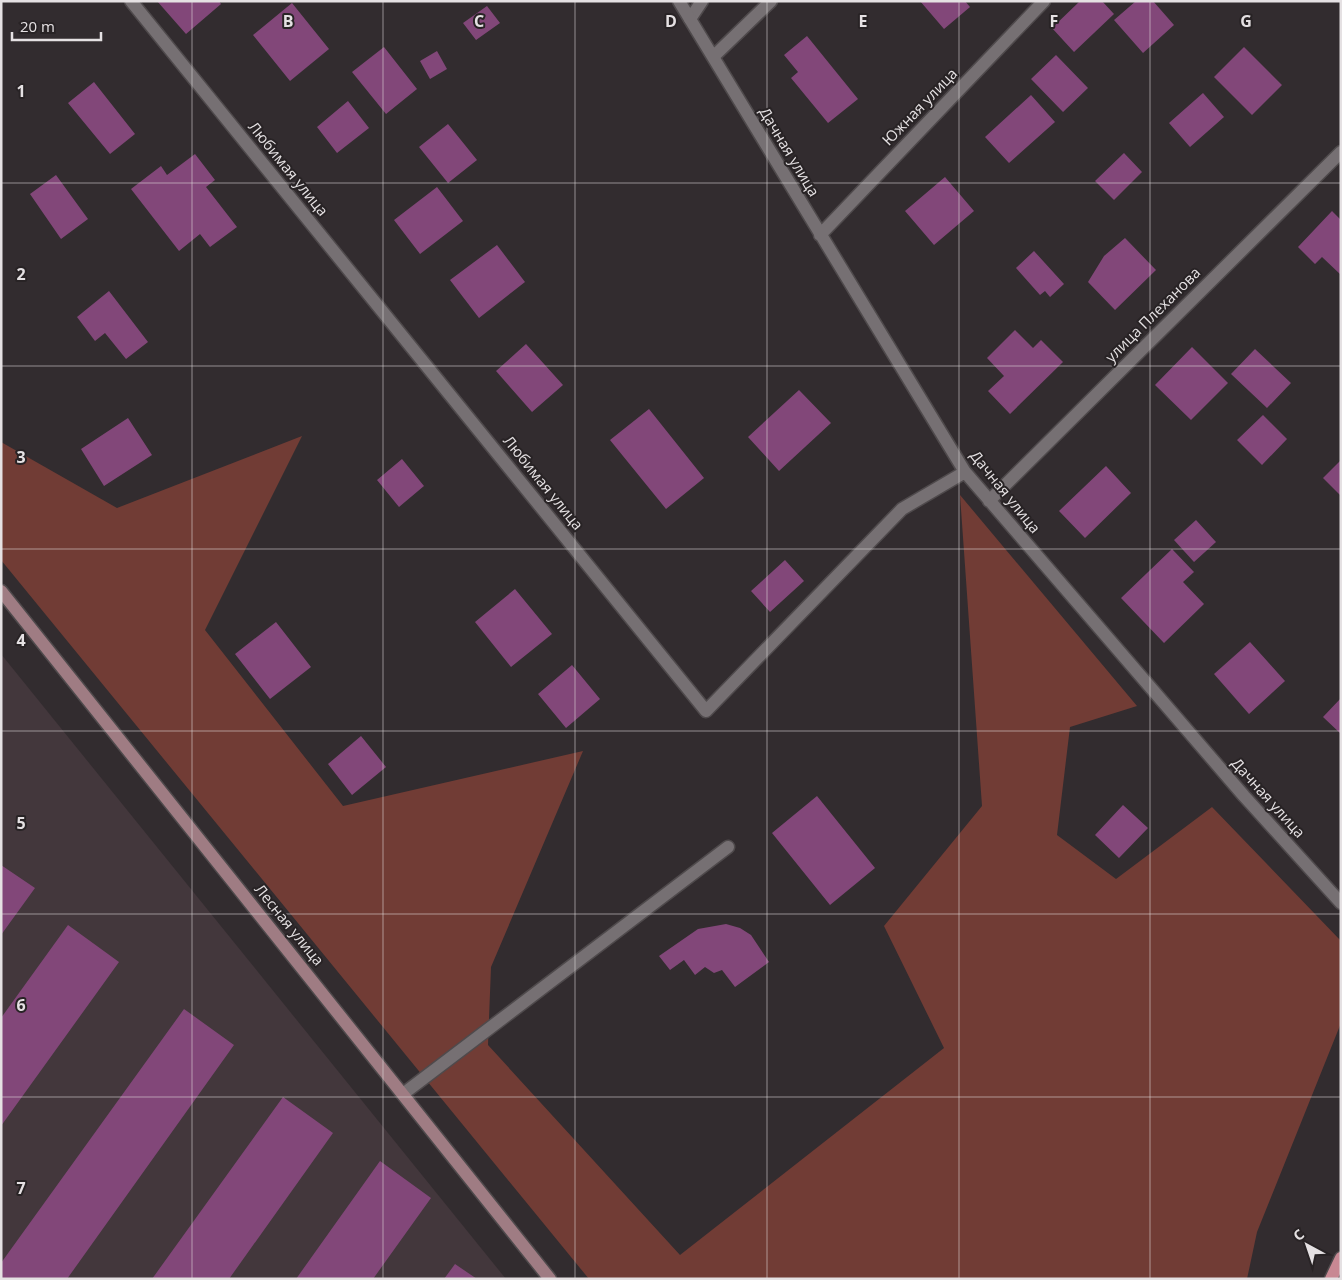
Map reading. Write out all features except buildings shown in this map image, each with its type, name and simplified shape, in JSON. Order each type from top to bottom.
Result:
[{"type":"main road","name":"Лесная улица","points":[[1,591],[550,1279]]},
{"type":"main road","points":[[1331,1279],[1341,1258]]},
{"type":"street","name":"Любимая улица","points":[[131,1],[706,711],[902,509],[965,472]]},
{"type":"street","name":"Дачная улица","points":[[679,1],[965,472],[1244,796],[1341,903]]},
{"type":"street","points":[[690,19],[702,1]]},
{"type":"street","points":[[714,57],[771,1]]},
{"type":"street","name":"Южная улица","points":[[820,235],[1044,1]]},
{"type":"street","name":"улица Плеханова","points":[[989,501],[1341,152]]},
{"type":"street","points":[[403,1094],[728,847]]},
{"type":"shaded area","points":[[302,436],[205,630],[343,806],[583,751],[491,967],[488,1045],[680,1255],[944,1048],[884,926],[982,806],[960,495],[1137,706],[1070,727],[1057,835],[1116,879],[1212,807],[1341,941],[1341,1023],[1257,1232],[1247,1279],[589,1279],[1,560],[1,442],[117,508]]},
{"type":"shaded area","points":[[1,654],[506,1279],[1,1279]]}]
